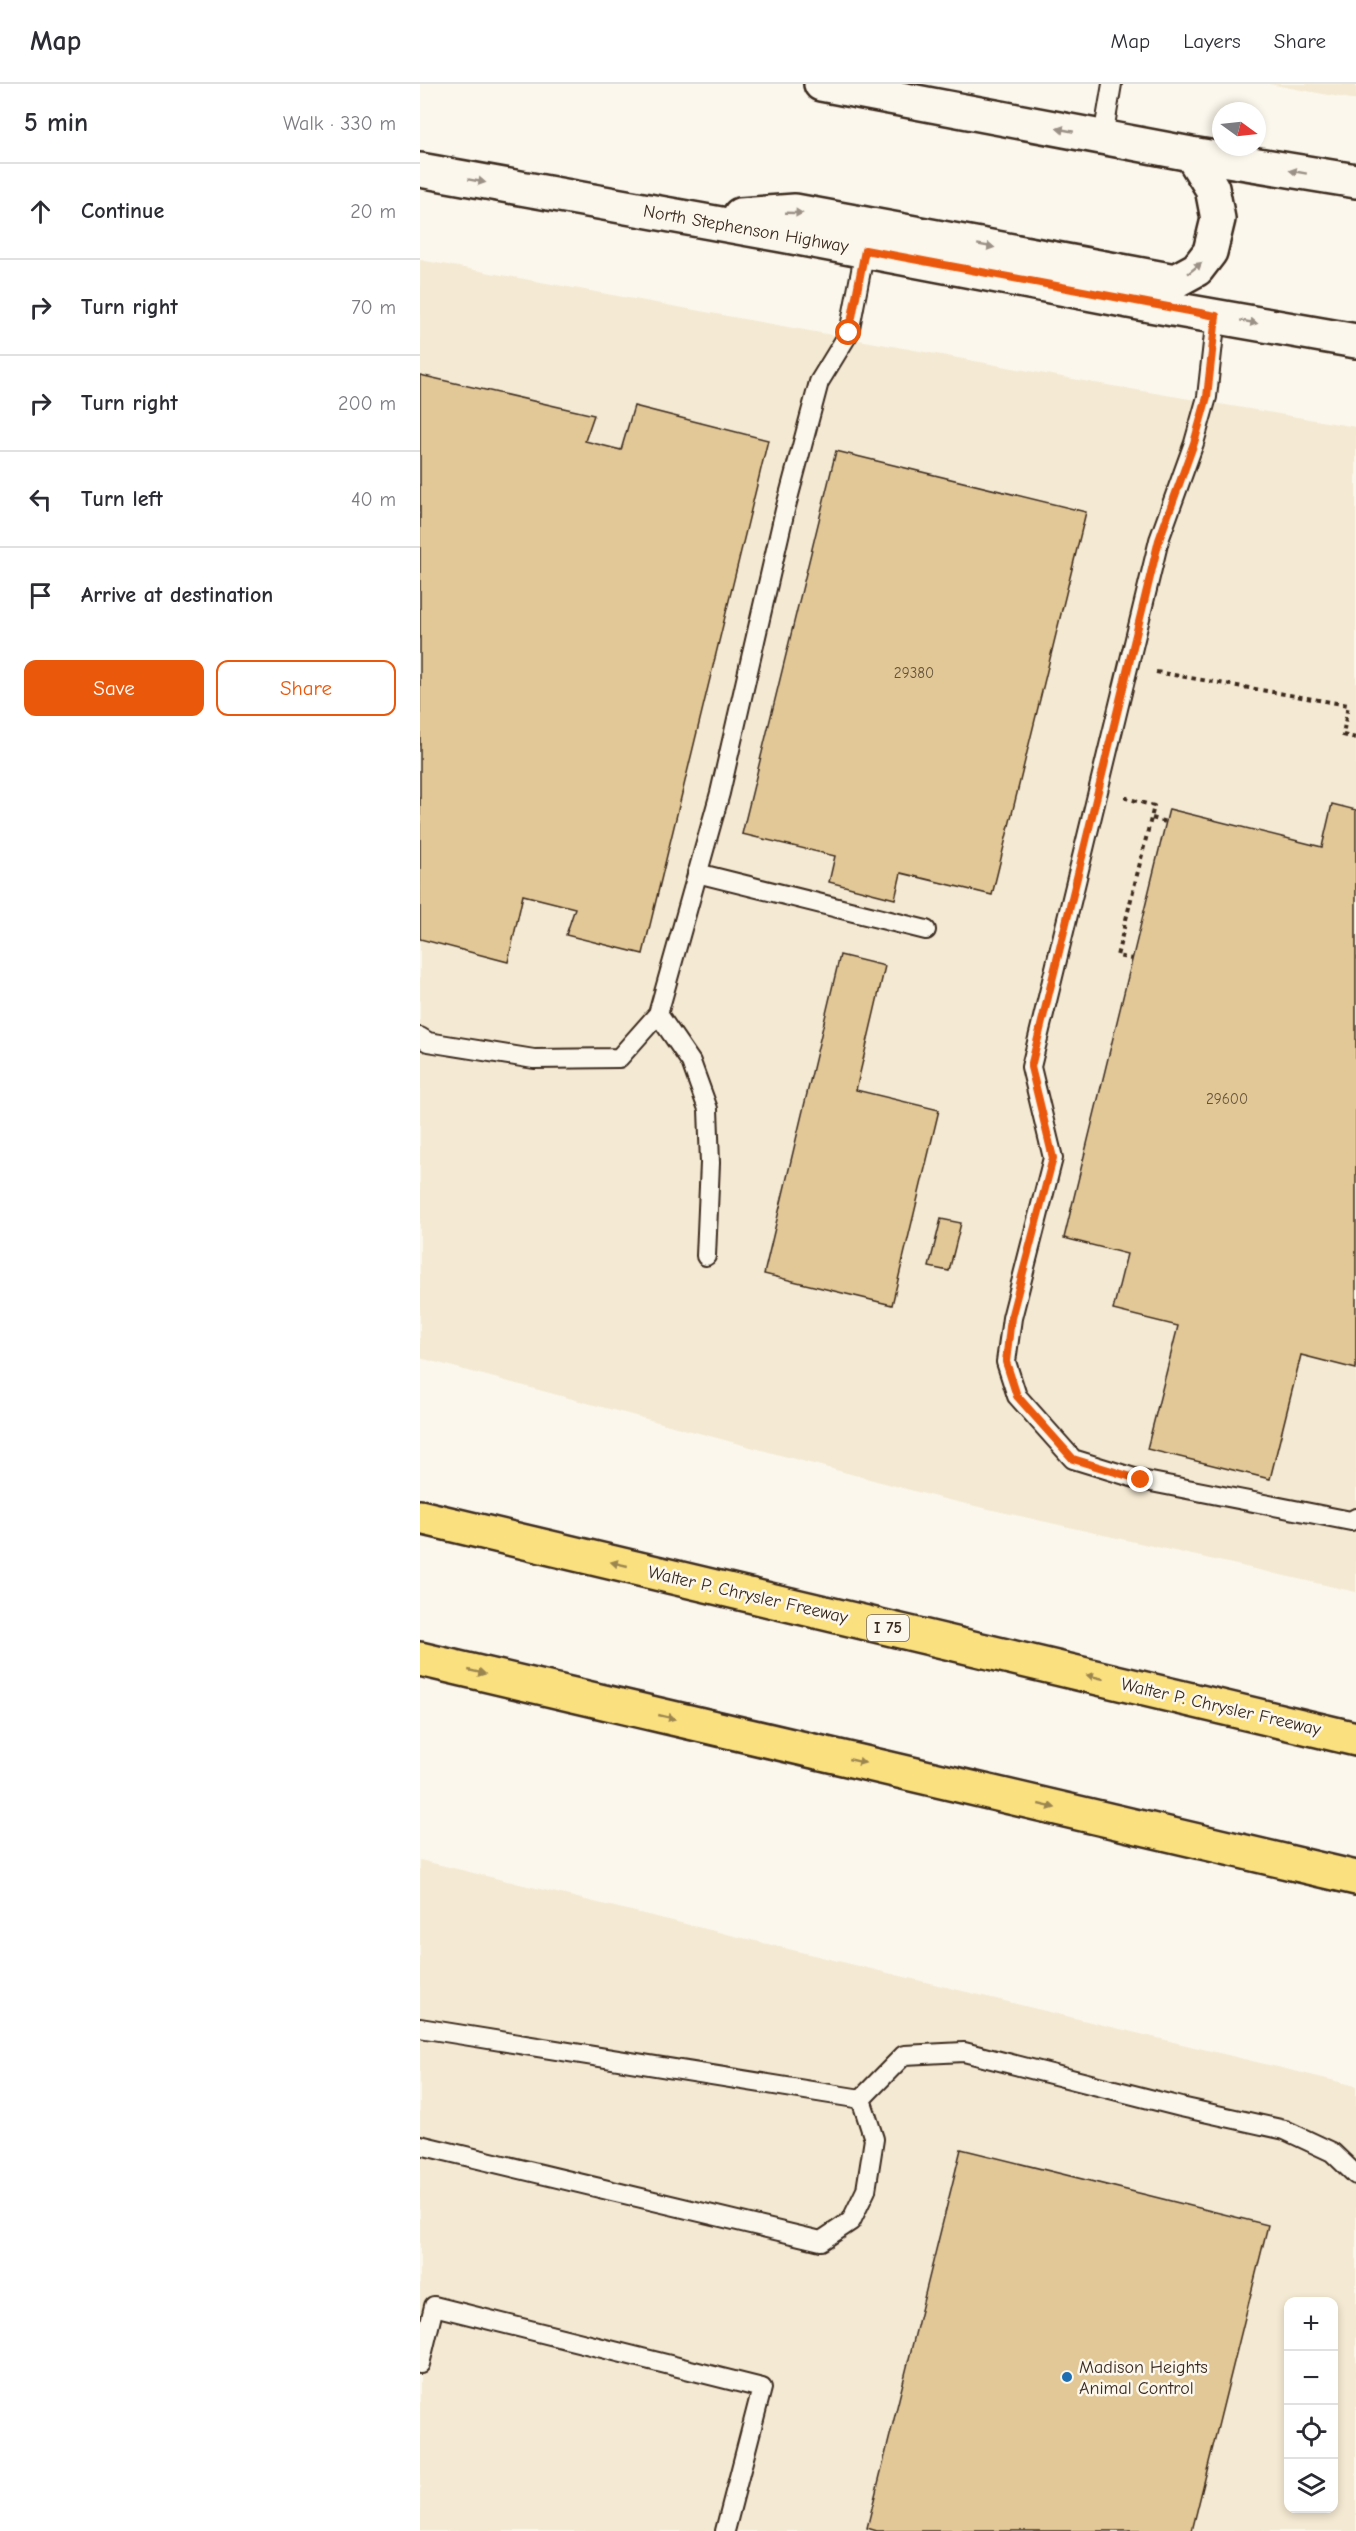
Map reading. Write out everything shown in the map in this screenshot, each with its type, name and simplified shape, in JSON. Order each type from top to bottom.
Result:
[{"type":"highway","name":"Walter P. Chrysler Freeway","points":[[420,1517],[1356,1739]]},
{"type":"highway","points":[[420,1659],[1356,1878]]},
{"type":"main road","points":[[821,84],[1191,154],[1356,182]]},
{"type":"main road","points":[[694,218],[795,211],[1175,281],[1197,269],[1210,252],[1218,219],[1212,188],[1191,154]]},
{"type":"main road","name":"North Stephenson Highway","points":[[420,170],[694,218],[1356,341]]},
{"type":"lane","points":[[1103,137],[1112,84]]},
{"type":"lane","points":[[420,1037],[428,1042],[534,1059],[619,1058],[658,1014],[720,793],[785,510],[819,382],[849,333],[865,250]]},
{"type":"lane","points":[[1216,316],[1207,397],[1194,443],[1159,540],[1031,1067],[1053,1158],[1011,1318],[1006,1362],[1017,1396],[1073,1459],[1141,1480],[1351,1521],[1356,1518]]},
{"type":"lane","points":[[697,873],[926,930]]},
{"type":"lane","points":[[658,1014],[691,1062],[708,1109],[710,1162],[706,1256]]},
{"type":"lane","points":[[420,2028],[861,2099]]},
{"type":"lane","points":[[861,2099],[904,2055],[964,2052],[1181,2107],[1284,2130],[1332,2152],[1356,2175]]},
{"type":"lane","points":[[420,2145],[822,2241],[851,2221],[866,2190],[874,2139],[861,2099]]},
{"type":"lane","points":[[420,2364],[434,2306],[762,2388],[725,2531]]},
{"type":"path","points":[[1154,682],[1157,671],[1348,705],[1343,735],[1356,738]]},
{"type":"path","points":[[1128,786],[1126,798],[1154,806],[1117,956],[1132,959]]},
{"type":"path","points":[[1152,818],[1166,822]]},
{"type":"shaded area","points":[[1269,84],[1356,84],[1356,100]]},
{"type":"shaded area","points":[[420,260],[1095,383],[1356,427],[1356,1592],[940,1498],[420,1358]]},
{"type":"shaded area","points":[[420,1860],[1356,2086],[1356,2531],[420,2531]]},
{"type":"building","points":[[420,375],[594,415],[585,441],[621,450],[634,406],[768,440],[643,954],[566,935],[575,908],[523,895],[508,962],[420,939]]},
{"type":"building","points":[[836,451],[1086,512],[992,895],[901,873],[895,899],[829,882],[835,856],[742,834]]},
{"type":"building","points":[[1332,804],[1356,810],[1356,1369],[1301,1355],[1270,1479],[1147,1449],[1178,1326],[1113,1310],[1127,1254],[1064,1238],[1169,809],[1322,847]]},
{"type":"building","points":[[840,955],[885,966],[856,1090],[939,1110],[892,1305],[764,1274]]},
{"type":"building","points":[[941,1219],[961,1223],[949,1271],[929,1267]]},
{"type":"building","name":"Madison Heights Animal Control","points":[[961,2149],[1268,2225],[1192,2531],[877,2531],[867,2528]]},
{"type":"place","name":"Madison Heights Animal Control","points":[[1067,2377]]},
{"type":"route","points":[[849,333],[865,250],[1216,316],[1207,397],[1194,443],[1159,540],[1031,1067],[1053,1158],[1011,1318],[1006,1362],[1017,1396],[1073,1459],[1141,1480]]}]
